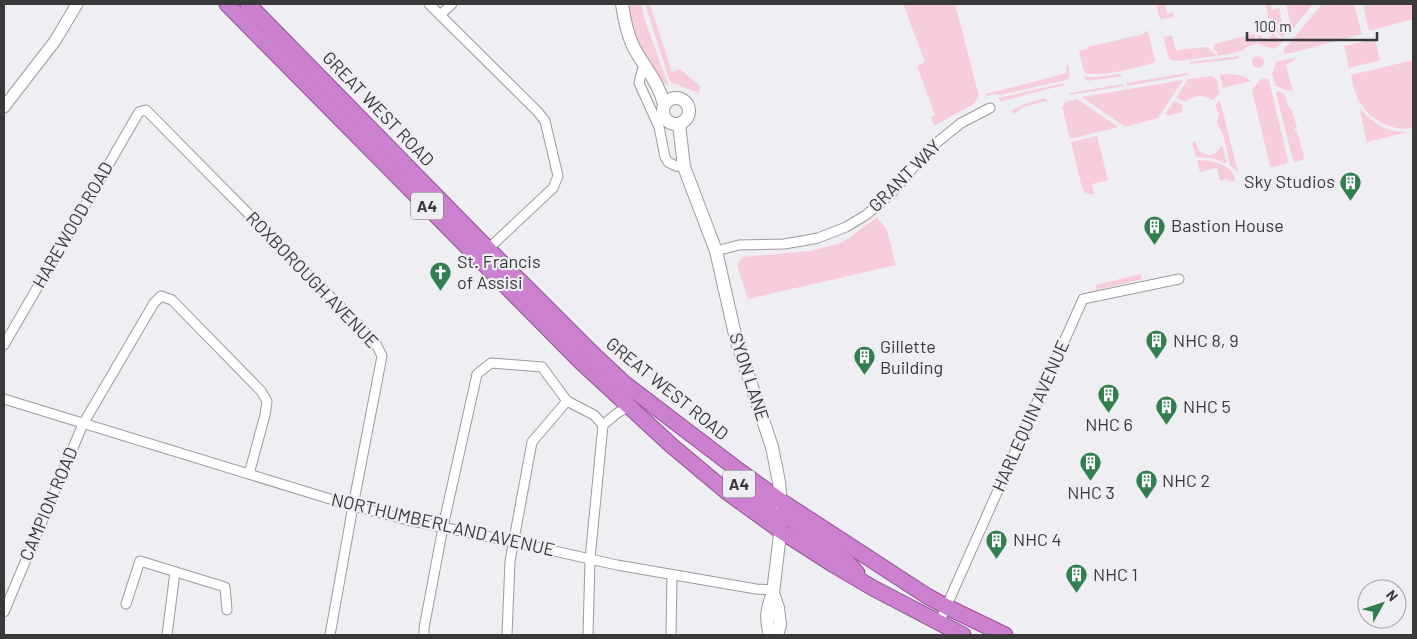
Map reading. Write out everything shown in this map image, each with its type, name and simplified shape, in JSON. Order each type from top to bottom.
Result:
[{"type":"highway","name":"GREAT WEST ROAD","points":[[226,4],[581,362],[672,446],[727,492],[781,531],[870,586],[964,635]]},
{"type":"highway","name":"GREAT WEST ROAD","points":[[248,4],[592,354],[624,383],[781,501],[927,596],[1005,635]]},
{"type":"highway","name":"A4","points":[[695,438],[722,471],[757,496],[767,506],[781,531]]},
{"type":"highway","name":"A4","points":[[781,501],[787,512],[802,528],[841,556],[870,586]]},
{"type":"main road","points":[[622,4],[632,44],[670,101]]},
{"type":"main road","points":[[683,100],[688,108],[688,116],[679,124],[670,122],[664,117],[663,113],[670,101],[683,100]]},
{"type":"main road","name":"SYON LANE","points":[[679,124],[684,167],[716,251],[736,339],[772,447],[779,478],[781,531],[773,592],[767,612],[770,635]]},
{"type":"main road","name":"SYON LANE","points":[[773,592],[778,608],[780,625],[778,635]]},
{"type":"street","points":[[4,107],[55,40],[77,4]]},
{"type":"street","points":[[429,4],[545,121],[558,176],[553,188],[488,249]]},
{"type":"street","points":[[440,15],[452,4]]},
{"type":"street","points":[[645,65],[639,83],[658,124],[665,157],[668,162],[684,167]]},
{"type":"street","name":"HAREWOOD ROAD","points":[[4,345],[140,112],[146,110]]},
{"type":"street","name":"ROXBOROUGH AVENUE","points":[[146,110],[375,342],[382,356],[330,635]]},
{"type":"street","name":"GRANT WAY","points":[[716,251],[739,245],[802,242],[846,227],[866,215],[891,194],[929,149],[961,123],[973,116],[991,111]]},
{"type":"street","name":"HARLEQUIN AVENUE","points":[[940,624],[1083,298],[1179,278]]},
{"type":"street","name":"CAMPION ROAD","points":[[4,612],[83,424],[154,303],[161,296],[172,300],[261,391],[267,401],[266,415],[249,474]]},
{"type":"street","points":[[424,635],[443,528],[477,374],[491,363],[542,367],[567,401],[594,415],[603,425]]},
{"type":"street","name":"NORTHUMBERLAND AVENUE","points":[[4,398],[353,506],[408,520],[590,559],[773,592]]},
{"type":"street","points":[[507,635],[510,561],[532,442],[567,401]]},
{"type":"street","points":[[588,635],[590,559],[603,425],[629,406]]},
{"type":"street","points":[[126,604],[140,562],[225,587],[227,610]]},
{"type":"street","points":[[167,635],[174,572]]},
{"type":"street","points":[[671,635],[672,575]]},
{"type":"shaded area","points":[[625,4],[641,4],[645,21],[669,86],[654,72],[640,51]]},
{"type":"shaded area","points":[[645,4],[650,4],[672,72],[680,69],[700,86],[699,93],[670,82]]},
{"type":"shaded area","points":[[903,4],[955,4],[979,96],[974,104],[934,126],[931,117],[935,115],[917,66],[925,62]]},
{"type":"shaded area","points":[[1156,4],[1165,4],[1167,14],[1173,12],[1174,17],[1160,19]]},
{"type":"shaded area","points":[[1266,4],[1270,4],[1272,10],[1279,8],[1284,38],[1276,32],[1271,24]]},
{"type":"shaded area","points":[[1286,4],[1313,4],[1292,30]]},
{"type":"shaded area","points":[[1322,4],[1354,4],[1362,34],[1291,53],[1284,53],[1284,50]]},
{"type":"shaded area","points":[[1363,4],[1413,4],[1413,19],[1369,31]]},
{"type":"shaded area","points":[[1270,29],[1274,35],[1283,41],[1273,49],[1259,44],[1257,36],[1261,35],[1262,38],[1270,41],[1269,37],[1272,36]]},
{"type":"shaded area","points":[[1148,31],[1155,62],[1108,73],[1090,74],[1084,72],[1079,51],[1087,49],[1087,47],[1144,34],[1144,32]]},
{"type":"shaded area","points":[[1254,34],[1257,44],[1234,53],[1217,56],[1217,52],[1212,48],[1214,44]]},
{"type":"shaded area","points":[[1172,35],[1176,51],[1207,47],[1216,56],[1178,61],[1171,60],[1168,56],[1164,37]]},
{"type":"shaded area","points":[[1375,39],[1380,60],[1349,68],[1344,46]]},
{"type":"shaded area","points":[[1236,55],[1240,57],[1190,64],[1190,62],[1232,58]]},
{"type":"shaded area","points":[[1256,56],[1260,56],[1264,62],[1260,68],[1256,68],[1252,64],[1252,60]]},
{"type":"shaded area","points":[[1298,57],[1286,65],[1293,91],[1276,86],[1272,74],[1276,62]]},
{"type":"shaded area","points":[[1413,60],[1413,128],[1395,128],[1378,121],[1365,110],[1355,92],[1351,75]]},
{"type":"shaded area","points":[[1068,65],[1070,76],[1066,80],[1000,95],[987,96],[986,94],[1067,73],[1066,66]]},
{"type":"shaded area","points":[[1188,73],[1188,75],[1127,86],[1126,83]]},
{"type":"shaded area","points":[[1121,74],[1122,76],[1087,81],[1083,77],[1096,77]]},
{"type":"shaded area","points":[[1220,75],[1240,75],[1251,81],[1223,88]]},
{"type":"shaded area","points":[[1212,76],[1217,80],[1219,93],[1213,100],[1198,96],[1185,102],[1176,98],[1188,79]]},
{"type":"shaded area","points":[[1266,78],[1269,80],[1288,161],[1286,164],[1272,167],[1270,166],[1252,90],[1260,80]]},
{"type":"shaded area","points":[[1183,80],[1158,118],[1125,127],[1082,97]]},
{"type":"shaded area","points":[[1064,83],[1064,85],[1000,102],[999,98]]},
{"type":"shaded area","points":[[1123,84],[1124,86],[1070,95],[1069,93]]},
{"type":"shaded area","points":[[1278,91],[1285,95],[1289,108],[1292,110],[1297,128],[1294,129],[1297,131],[1304,157],[1303,160],[1295,162],[1293,160],[1276,93]]},
{"type":"shaded area","points":[[1045,98],[1049,102],[1046,101],[1023,107],[1014,114],[1013,111],[1010,111],[1027,103]]},
{"type":"shaded area","points":[[1077,99],[1118,127],[1070,139],[1062,107],[1066,102]]},
{"type":"shaded area","points":[[1220,100],[1238,172],[1230,165],[1223,134],[1217,123],[1219,114],[1215,105]]},
{"type":"shaded area","points":[[1174,101],[1183,105],[1182,112],[1167,116],[1166,113]]},
{"type":"shaded area","points":[[1359,107],[1380,126],[1393,131],[1408,132],[1367,142]]},
{"type":"shaded area","points":[[1097,136],[1108,180],[1092,184],[1094,194],[1090,194],[1082,188],[1071,142]]},
{"type":"shaded area","points":[[1195,141],[1199,151],[1209,156],[1216,153],[1222,145],[1227,163],[1212,158],[1196,157],[1192,143]]},
{"type":"shaded area","points":[[1197,161],[1222,164],[1230,170],[1235,180],[1229,182],[1228,179],[1220,181],[1217,168],[1200,172]]},
{"type":"shaded area","points":[[877,217],[887,230],[896,265],[748,299],[737,265],[742,257],[809,251],[838,244]]},
{"type":"shaded area","points":[[1141,274],[1142,279],[1097,290],[1095,285]]},
{"type":"place","name":"Sky Studios","points":[[1351,201]]},
{"type":"place","name":"Bastion House","points":[[1155,245]]},
{"type":"place","name":"St. Francis of Assisi","points":[[441,291]]},
{"type":"place","name":"NHC 8, 9","points":[[1157,360]]},
{"type":"place","name":"Gillette Building","points":[[864,376]]},
{"type":"place","name":"NHC 6","points":[[1109,414]]},
{"type":"place","name":"NHC 5","points":[[1167,426]]},
{"type":"place","name":"NHC 3","points":[[1091,482]]},
{"type":"place","name":"NHC 2","points":[[1146,500]]},
{"type":"place","name":"NHC 4","points":[[997,559]]},
{"type":"place","name":"NHC 1","points":[[1077,594]]}]
